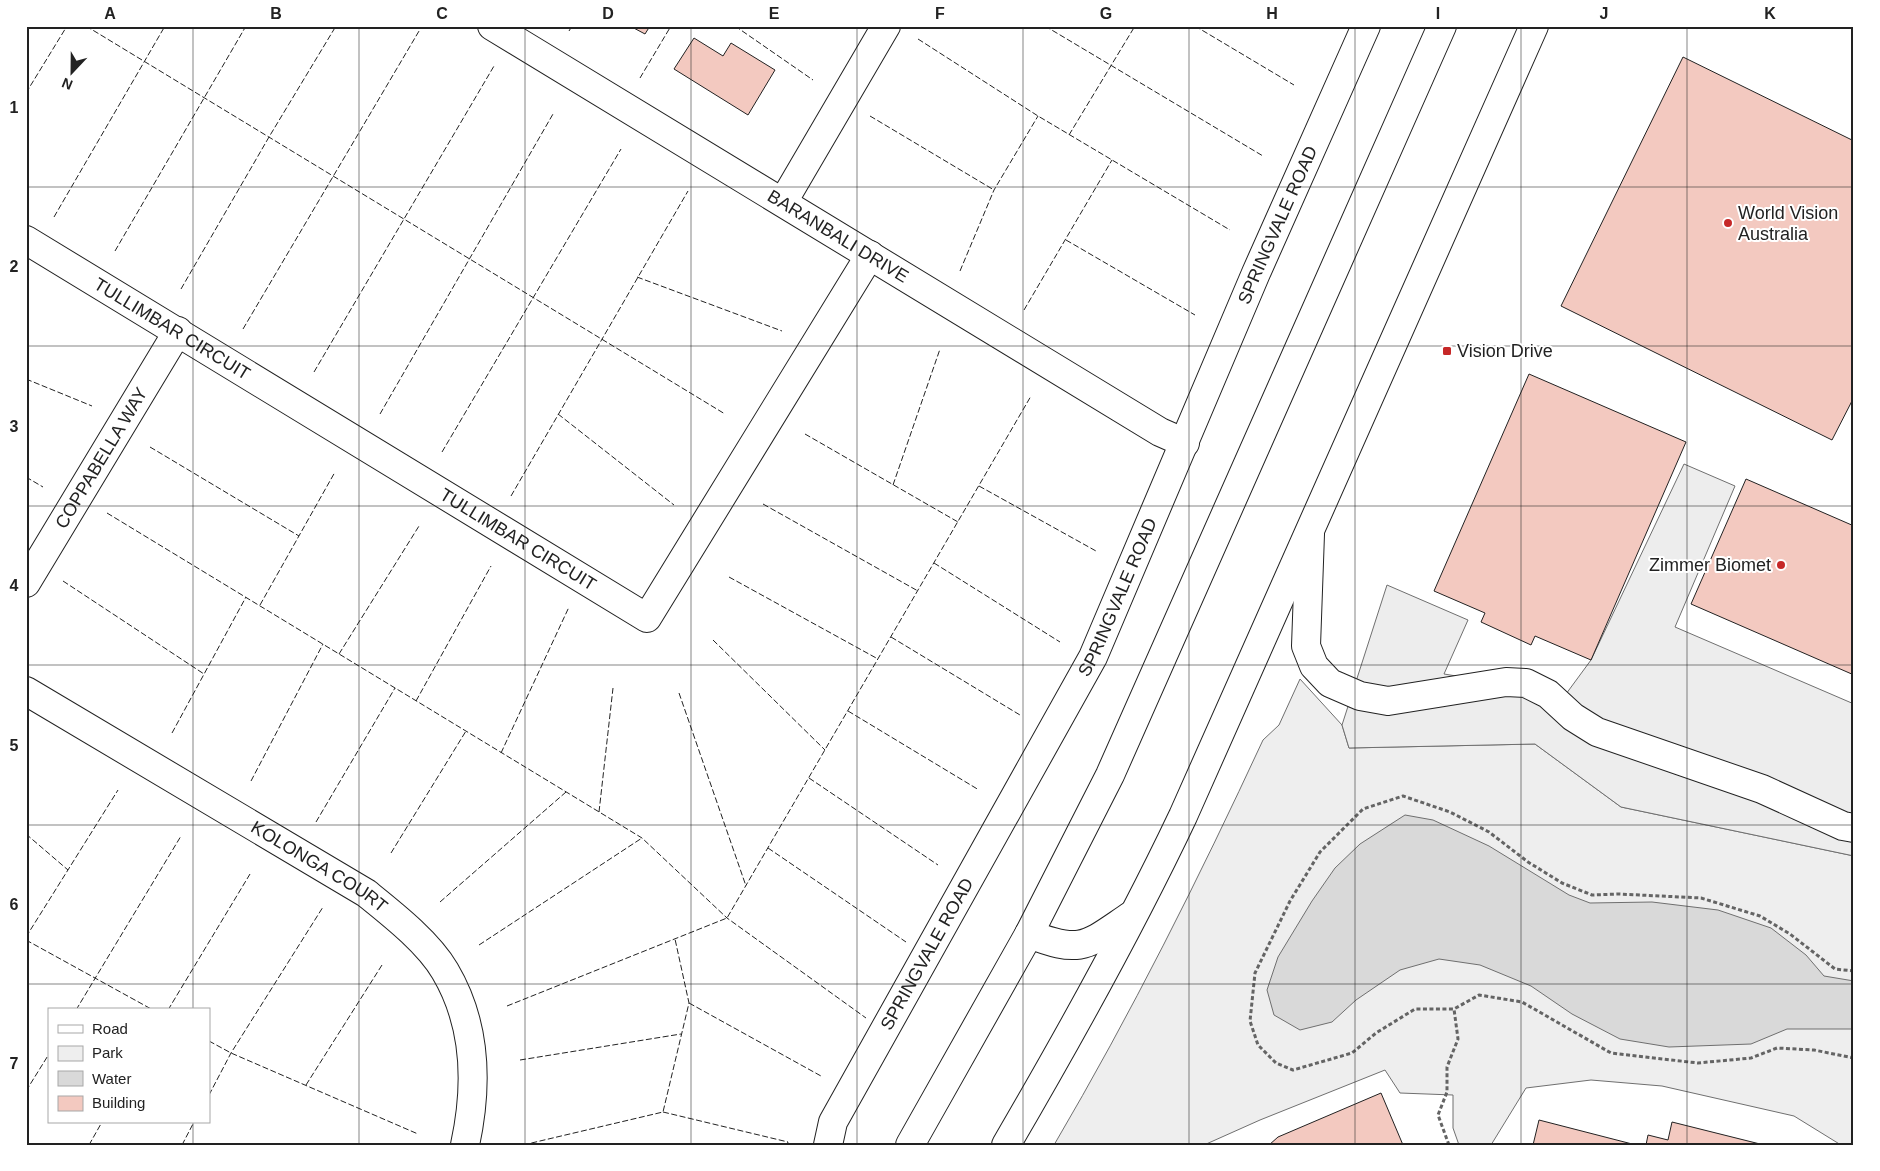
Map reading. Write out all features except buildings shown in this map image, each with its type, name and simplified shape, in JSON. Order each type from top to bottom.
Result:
[{"type":"main road","name":"BARANBALI DRIVE","points":[[492,26],[1160,432],[1185,444]]},
{"type":"main road","points":[[783,202],[886,26]]},
{"type":"main road","name":"SPRINGVALE ROAD","points":[[828,1145],[833,1122],[1093,656],[1185,444],[1256,273],[1366,26]]},
{"type":"main road","points":[[910,1145],[1030,934],[1074,849],[1139,712],[1442,26]]},
{"type":"main road","points":[[1006,1145],[1070,1035],[1135,913],[1212,753],[1534,26]]},
{"type":"main road","name":"TULLIMBAR CIRCUIT","points":[[26,240],[647,618],[870,255]]},
{"type":"main road","name":"COPPABELLA WAY","points":[[26,583],[178,331]]},
{"type":"main road","points":[[1310,534],[1305,631],[1309,657],[1320,675],[1330,683],[1360,696],[1388,701],[1506,682],[1526,683],[1548,694],[1573,717],[1597,732],[1762,790],[1843,826],[1854,828]]},
{"type":"main road","name":"KOLONGA COURT","points":[[26,691],[366,893],[411,931],[444,970],[455,993],[468,1034],[474,1059],[472,1102],[465,1145]]},
{"type":"main road","points":[[1030,934],[1056,944],[1078,946],[1089,943],[1135,913]]},
{"type":"path","points":[[1854,971],[1835,969],[1790,934],[1760,916],[1701,898],[1618,894],[1592,896],[1562,883],[1528,862],[1489,832],[1450,812],[1403,796],[1362,809],[1320,852],[1290,901],[1254,973],[1250,1021],[1258,1045],[1276,1063],[1293,1070],[1352,1052],[1376,1033],[1415,1009],[1454,1009],[1479,995],[1522,1002],[1611,1053],[1658,1060],[1698,1063],[1751,1058],[1777,1048],[1814,1050],[1854,1058]]},
{"type":"path","points":[[1449,1145],[1438,1115],[1446,1092],[1447,1067],[1458,1039],[1454,1009]]},
{"type":"green space","points":[[1300,679],[1342,725],[1349,748],[1535,744],[1621,807],[1854,856],[1854,1145],[1841,1145],[1794,1116],[1662,1086],[1591,1080],[1526,1088],[1491,1145],[1459,1145],[1453,1128],[1453,1095],[1400,1093],[1385,1070],[1260,1120],[1204,1145],[1054,1145],[1137,996],[1214,843],[1263,740],[1279,725]]},
{"type":"shaded area","points":[[1684,464],[1735,486],[1675,627],[1854,704],[1854,856],[1621,807],[1535,744],[1349,748],[1342,725],[1387,585],[1468,620],[1444,674],[1566,694],[1591,660]]},
{"type":"water","points":[[1405,815],[1433,820],[1489,846],[1569,895],[1590,903],[1652,902],[1718,910],[1771,928],[1806,955],[1824,976],[1854,981],[1854,1029],[1787,1029],[1751,1044],[1669,1047],[1620,1039],[1572,1014],[1531,986],[1480,965],[1439,959],[1400,970],[1356,1000],[1332,1022],[1300,1030],[1274,1015],[1267,990],[1278,957],[1312,901],[1335,868],[1360,844]]},
{"type":"fence","points":[[26,93],[67,26]]},
{"type":"fence","points":[[86,26],[725,414]]},
{"type":"fence","points":[[54,217],[165,26]]},
{"type":"fence","points":[[115,251],[246,26]]},
{"type":"fence","points":[[181,289],[336,26]]},
{"type":"fence","points":[[243,329],[422,26]]},
{"type":"fence","points":[[569,31],[572,26]]},
{"type":"fence","points":[[640,78],[671,26]]},
{"type":"fence","points":[[735,26],[813,80]]},
{"type":"fence","points":[[1045,26],[1263,156]]},
{"type":"fence","points":[[1069,135],[1135,26]]},
{"type":"fence","points":[[1195,26],[1294,85]]},
{"type":"fence","points":[[918,39],[1038,116],[1230,230]]},
{"type":"fence","points":[[314,372],[494,66]]},
{"type":"fence","points":[[380,414],[553,114]]},
{"type":"fence","points":[[870,116],[994,190]]},
{"type":"fence","points":[[960,271],[994,190],[1038,116]]},
{"type":"fence","points":[[442,452],[621,149]]},
{"type":"fence","points":[[1024,310],[1112,160]]},
{"type":"fence","points":[[511,496],[688,191]]},
{"type":"fence","points":[[1066,240],[1195,315]]},
{"type":"fence","points":[[637,277],[782,331]]},
{"type":"fence","points":[[893,485],[940,349]]},
{"type":"fence","points":[[26,379],[92,406]]},
{"type":"fence","points":[[507,1006],[727,918],[1031,396]]},
{"type":"fence","points":[[558,414],[674,505]]},
{"type":"fence","points":[[805,434],[958,522]]},
{"type":"fence","points":[[150,447],[299,536]]},
{"type":"fence","points":[[260,605],[335,472]]},
{"type":"fence","points":[[26,477],[43,487]]},
{"type":"fence","points":[[979,486],[1096,551]]},
{"type":"fence","points":[[763,504],[918,591]]},
{"type":"fence","points":[[107,513],[642,838],[727,918],[866,1018]]},
{"type":"fence","points":[[339,654],[419,526]]},
{"type":"fence","points":[[934,563],[1060,642]]},
{"type":"fence","points":[[416,701],[491,566]]},
{"type":"fence","points":[[729,577],[878,659]]},
{"type":"fence","points":[[63,581],[204,674]]},
{"type":"fence","points":[[172,733],[246,597]]},
{"type":"fence","points":[[501,753],[569,607]]},
{"type":"fence","points":[[891,637],[1020,715]]},
{"type":"fence","points":[[713,640],[825,750]]},
{"type":"fence","points":[[251,781],[323,644]]},
{"type":"fence","points":[[316,822],[395,688]]},
{"type":"fence","points":[[599,812],[613,688]]},
{"type":"fence","points":[[679,693],[746,886]]},
{"type":"fence","points":[[848,711],[979,790]]},
{"type":"fence","points":[[391,853],[466,731]]},
{"type":"fence","points":[[809,778],[938,865]]},
{"type":"fence","points":[[26,937],[118,790]]},
{"type":"fence","points":[[440,902],[566,792]]},
{"type":"fence","points":[[26,834],[68,870]]},
{"type":"fence","points":[[77,1008],[181,836]]},
{"type":"fence","points":[[479,945],[642,838]]},
{"type":"fence","points":[[768,848],[906,942]]},
{"type":"fence","points":[[169,1008],[250,874]]},
{"type":"fence","points":[[210,1093],[231,1053],[323,907]]},
{"type":"fence","points":[[523,1145],[663,1112],[689,1003],[675,939]]},
{"type":"fence","points":[[26,940],[149,1008]]},
{"type":"fence","points":[[306,1085],[382,965]]},
{"type":"fence","points":[[689,1003],[821,1076]]},
{"type":"fence","points":[[520,1060],[681,1034]]},
{"type":"fence","points":[[210,1042],[231,1053],[418,1134]]},
{"type":"fence","points":[[26,1091],[48,1056]]},
{"type":"fence","points":[[663,1112],[788,1142],[787,1145]]},
{"type":"fence","points":[[89,1145],[101,1124]]},
{"type":"fence","points":[[182,1145],[193,1124]]},
{"type":"place","name":"World Vision Australia","points":[[1728,223]]},
{"type":"place","name":"Vision Drive","points":[[1447,351]]},
{"type":"place","name":"Zimmer Biomet","points":[[1781,565]]}]
